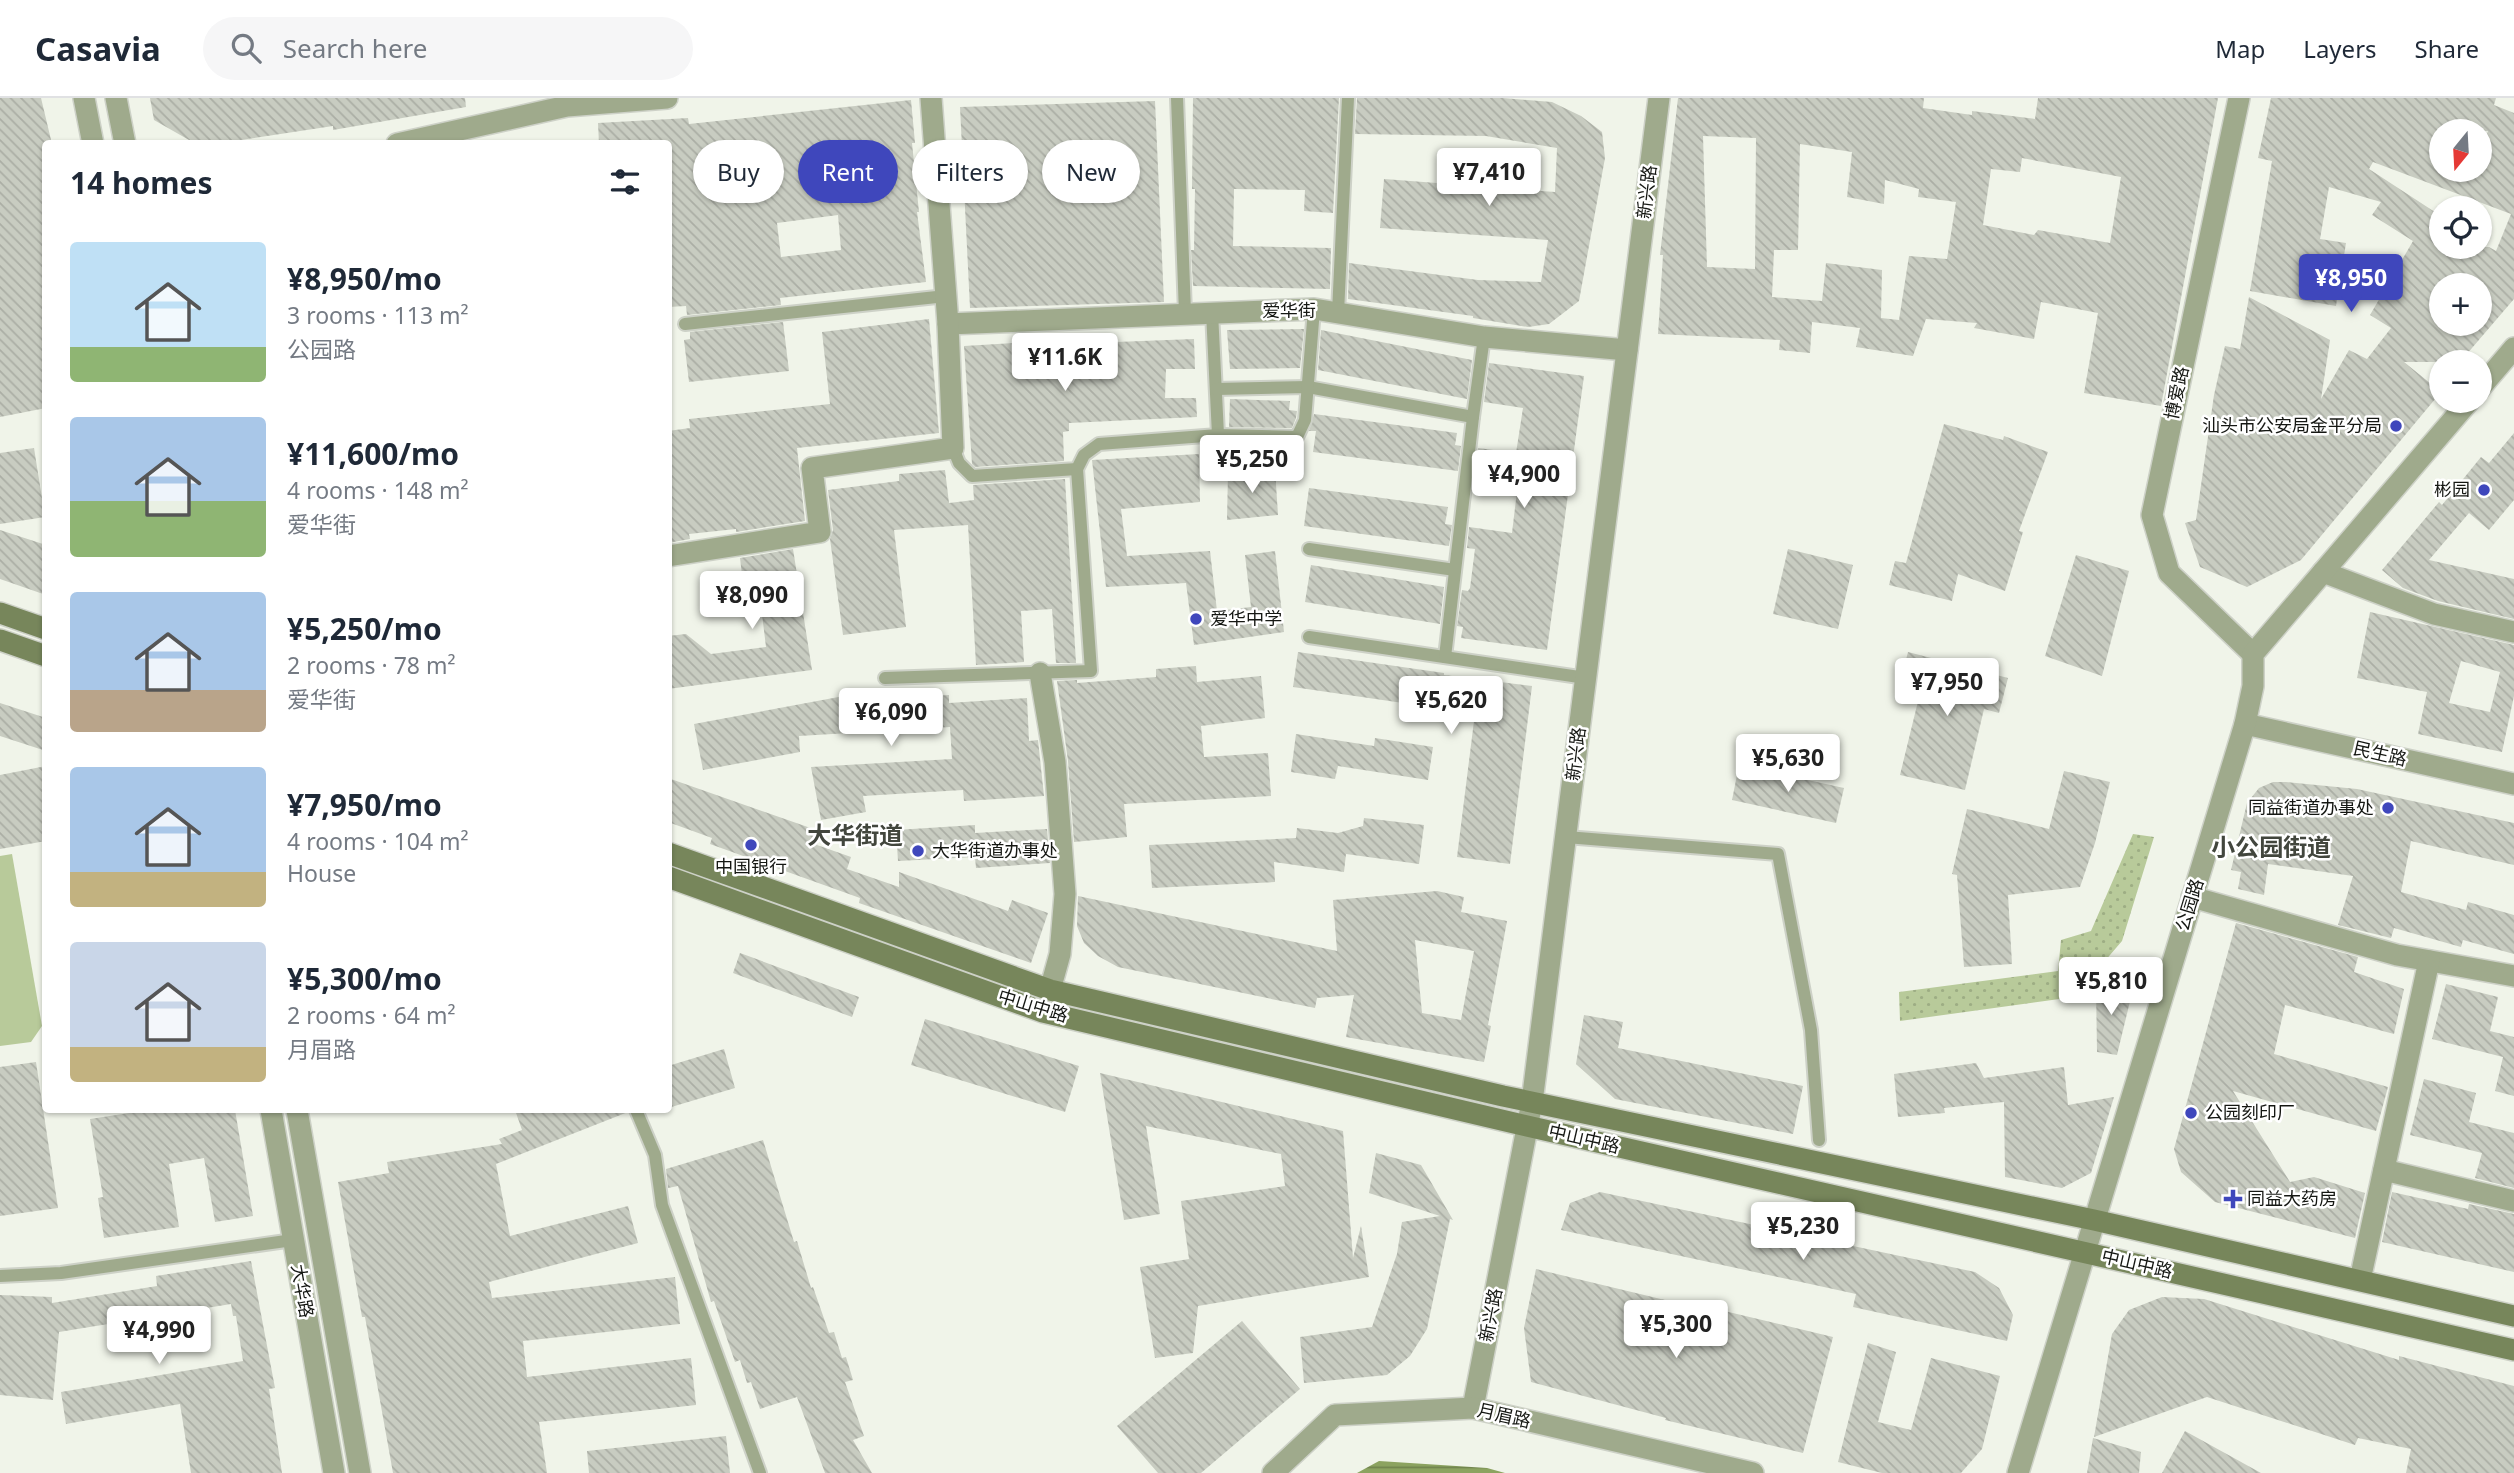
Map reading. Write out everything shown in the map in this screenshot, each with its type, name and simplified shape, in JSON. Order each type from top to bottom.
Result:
[{"type":"main road","points":[[0,613],[42,628]]},
{"type":"main road","points":[[0,640],[42,655]]},
{"type":"main road","name":"中山中路","points":[[672,854],[1050,990],[1532,1102],[2094,1220],[2514,1316]]},
{"type":"main road","name":"中山中路","points":[[672,878],[1043,1012],[1527,1126],[2514,1350]]},
{"type":"street","points":[[84,98],[92,140]]},
{"type":"street","points":[[116,98],[124,140]]},
{"type":"street","points":[[413,140],[567,102],[667,98]]},
{"type":"street","points":[[672,555],[820,532],[812,467],[953,448],[948,324],[931,98]]},
{"type":"street","name":"新兴路","points":[[1473,1408],[1532,1102],[1659,98]]},
{"type":"street","name":"博爱路","points":[[2239,98],[2152,515],[2169,573],[2253,654]]},
{"type":"street","name":"爱华街","points":[[948,324],[1314,309],[1485,337],[1628,350]]},
{"type":"street","points":[[2492,374],[2514,348]]},
{"type":"street","points":[[2253,654],[2459,413]]},
{"type":"street","points":[[2323,572],[2434,614],[2514,632]]},
{"type":"street","name":"公园路","points":[[2018,1473],[2245,724],[2253,686],[2253,654]]},
{"type":"street","points":[[1040,673],[1055,762],[1065,894],[1060,954],[1050,990]]},
{"type":"street","name":"民生路","points":[[2245,724],[2514,784]]},
{"type":"street","points":[[2192,897],[2397,956],[2514,976]]},
{"type":"street","points":[[2360,1280],[2429,961]]},
{"type":"street","name":"大华路","points":[[272,1113],[334,1473]]},
{"type":"street","name":"大华路","points":[[298,1113],[359,1473]]},
{"type":"street","points":[[2384,1170],[2514,1201]]},
{"type":"street","name":"月眉路","points":[[1273,1473],[1335,1415],[1473,1408],[1753,1473]]},
{"type":"lane","points":[[1177,98],[1185,313]]},
{"type":"lane","points":[[1338,313],[1348,98]]},
{"type":"lane","points":[[685,324],[946,296]]},
{"type":"lane","points":[[885,678],[1091,671],[1077,469],[1084,455],[1099,444],[1218,435],[1297,437],[1305,420],[1314,309]]},
{"type":"lane","points":[[1212,312],[1218,435]]},
{"type":"lane","points":[[1445,657],[1473,416],[1485,337]]},
{"type":"lane","points":[[1216,389],[1308,387],[1473,416]]},
{"type":"lane","points":[[953,448],[959,463],[972,476],[1077,469]]},
{"type":"lane","points":[[1309,549],[1455,570]]},
{"type":"lane","points":[[1310,637],[1586,678]]},
{"type":"lane","points":[[1566,837],[1778,854],[1811,1030],[1819,1140]]},
{"type":"lane","points":[[637,1113],[656,1155],[662,1205],[760,1473]]},
{"type":"lane","points":[[0,1276],[61,1273],[293,1240]]},
{"type":"shaded area","points":[[2133,834],[2154,837],[2122,941],[2074,997],[1900,1021],[1899,992],[2058,971],[2061,940],[2091,931]]},
{"type":"shaded area","points":[[12,854],[42,1026],[31,1042],[0,1046],[0,856]]},
{"type":"shaded area","points":[[1379,1461],[1487,1468],[1505,1473],[1357,1473]]},
{"type":"building","points":[[0,98],[41,98],[51,140],[42,140],[42,409],[0,417]]},
{"type":"building","points":[[150,98],[465,98],[466,107],[333,130],[333,126],[240,140],[189,140],[154,120]]},
{"type":"building","points":[[1193,98],[1339,98],[1333,213],[1304,211],[1305,190],[1234,189],[1233,246],[1331,248],[1330,289],[1193,286]]},
{"type":"building","points":[[1357,98],[1503,98],[1552,102],[1581,116],[1602,132],[1605,158],[1579,301],[1549,324],[1528,327],[1473,316],[1348,299],[1349,263],[1478,280],[1541,282],[1548,240],[1380,228],[1384,179],[1555,192],[1557,148],[1486,136],[1355,134]]},
{"type":"building","points":[[1678,98],[1924,98],[1923,108],[1972,115],[1972,111],[2035,119],[2038,98],[2218,98],[2161,406],[2084,393],[2098,313],[2041,302],[2034,339],[1974,328],[1977,323],[1926,319],[1913,356],[1856,347],[1860,328],[1812,322],[1810,353],[1779,350],[1780,340],[1658,334],[1663,255],[1660,255]],"holes":[[[1703,136],[1756,138],[1755,269],[1707,267]],[[1800,144],[1852,152],[1847,197],[1884,204],[1885,180],[1919,189],[1918,197],[1956,202],[1947,259],[1909,256],[1899,320],[1881,318],[1882,270],[1826,263],[1822,301],[1772,297],[1774,250],[1798,250]],[[2022,158],[2121,177],[2110,243],[2038,230],[2034,235],[1983,225],[1991,169],[2020,172]]]},
{"type":"building","points":[[2271,98],[2496,98],[2494,105],[2514,113],[2514,299],[2492,325],[2492,273],[2429,273],[2429,336],[2482,336],[2470,350],[2429,350],[2429,362],[2404,362],[2429,382],[2429,406],[2301,560],[2247,587],[2200,567],[2185,523],[2196,520],[2214,395],[2225,346],[2240,349],[2249,297],[2330,340],[2321,399],[2349,350],[2367,359],[2391,328],[2370,315],[2413,241],[2372,215],[2381,202],[2329,187],[2320,239],[2346,243],[2336,306],[2250,291],[2272,161],[2258,158]]},
{"type":"building","points":[[911,100],[915,140],[912,140],[912,203],[918,203],[926,282],[780,298],[781,305],[687,315],[686,306],[672,307],[672,140],[599,140],[598,123],[688,118],[689,124]],"holes":[[[838,215],[841,250],[781,257],[777,223]]]},
{"type":"building","points":[[1155,101],[1164,302],[970,308],[965,203],[1028,203],[1028,140],[962,140],[960,107]]},
{"type":"building","points":[[929,319],[939,433],[797,448],[805,521],[736,532],[736,529],[689,534],[690,539],[672,542],[672,430],[690,428],[689,419],[830,404],[822,332]]},
{"type":"building","points":[[783,322],[789,371],[689,382],[684,340],[690,339],[690,332]]},
{"type":"building","points":[[1304,329],[1300,368],[1230,369],[1227,330]]},
{"type":"building","points":[[1321,330],[1472,360],[1467,399],[1318,370]]},
{"type":"building","points":[[1194,339],[1195,369],[1166,369],[1165,398],[1196,398],[1197,417],[1069,423],[1069,431],[1063,432],[1064,461],[975,467],[972,464],[964,346],[1064,340],[1064,344]]},
{"type":"building","points":[[1489,363],[1584,376],[1547,650],[1461,638],[1463,627],[1457,626],[1462,590],[1468,591],[1470,588],[1475,549],[1467,548],[1469,527],[1512,533],[1517,491],[1474,485],[1478,448],[1516,453],[1523,408],[1484,402]]},
{"type":"building","points":[[1230,399],[1290,401],[1289,410],[1297,411],[1296,418],[1292,428],[1229,427]]},
{"type":"building","points":[[1314,414],[1457,433],[1455,445],[1461,446],[1458,471],[1313,452],[1316,431],[1309,431]]},
{"type":"building","points":[[1944,424],[2003,440],[2004,436],[2048,452],[2019,531],[2023,532],[2005,591],[1958,574],[1952,601],[1889,585],[1895,561],[1906,563]]},
{"type":"building","points":[[2514,433],[2514,500],[2489,530],[2469,513],[2429,560],[2514,579],[2514,619],[2438,601],[2403,588],[2382,570],[2439,502],[2442,505],[2481,457],[2489,463]]},
{"type":"building","points":[[34,448],[42,498],[42,517],[0,524],[0,453]]},
{"type":"building","points":[[1199,454],[1200,502],[1121,509],[1127,556],[1210,551],[1217,611],[1251,607],[1245,555],[1275,551],[1284,632],[1194,645],[1186,583],[1106,587],[1092,460]]},
{"type":"building","points":[[1275,469],[1278,515],[1227,520],[1228,473]]},
{"type":"building","points":[[945,470],[949,503],[974,500],[973,485],[1065,479],[1076,663],[1056,663],[1052,609],[1021,611],[1024,662],[976,665],[968,525],[894,530],[906,627],[843,635],[830,539],[833,530],[828,490],[899,481],[899,474]]},
{"type":"building","points":[[1309,488],[1448,507],[1445,524],[1452,525],[1449,546],[1304,526]]},
{"type":"building","points":[[0,530],[42,544],[42,594],[0,579]]},
{"type":"building","points":[[793,549],[812,670],[672,688],[672,636],[686,634],[711,654],[766,647],[760,598],[745,600],[740,558]]},
{"type":"building","points":[[1788,549],[1853,565],[1838,629],[1773,614]]},
{"type":"building","points":[[2076,555],[2129,571],[2102,676],[2045,656]]},
{"type":"building","points":[[1311,565],[1444,587],[1440,624],[1305,602]]},
{"type":"building","points":[[2370,612],[2514,645],[2514,696],[2502,752],[2418,734],[2427,692],[2357,678]],"holes":[[[2461,661],[2500,672],[2490,712],[2449,703]]]},
{"type":"building","points":[[1298,652],[1532,686],[1510,864],[1457,857],[1474,721],[1457,719],[1458,711],[1293,687]]},
{"type":"building","points":[[1908,652],[2008,678],[1999,713],[1984,709],[1965,790],[1900,775],[1920,693],[1899,687]]},
{"type":"building","points":[[1196,666],[1197,682],[1261,676],[1265,718],[1201,726],[1204,757],[1268,753],[1271,796],[1124,804],[1127,837],[1074,842],[1068,761],[1057,681],[1077,680],[1077,683],[1156,677],[1156,669]]},
{"type":"building","points":[[949,695],[949,703],[1027,698],[1029,741],[1038,740],[1044,796],[964,801],[963,790],[863,796],[866,812],[821,820],[811,767],[952,759],[950,727],[799,736],[800,752],[703,770],[694,724],[844,696],[845,701]]},
{"type":"building","points":[[0,703],[42,717],[42,750],[0,736]]},
{"type":"building","points":[[1296,734],[1374,746],[1375,738],[1433,747],[1428,780],[1338,766],[1335,779],[1291,772]]},
{"type":"building","points":[[1739,765],[1844,788],[1836,823],[1732,800]]},
{"type":"building","points":[[42,767],[42,842],[0,849],[0,775]]},
{"type":"building","points":[[2064,771],[2110,782],[2095,843],[2080,887],[2008,895],[2012,964],[1964,967],[1957,875],[1952,874],[1967,809],[2049,829]]},
{"type":"building","points":[[672,779],[822,832],[817,845],[851,857],[847,869],[899,887],[899,872],[1008,911],[1012,900],[1048,913],[1031,963],[859,903],[860,898],[710,844],[712,838],[672,823]]},
{"type":"building","points":[[2273,782],[2357,789],[2514,823],[2514,865],[2411,841],[2401,892],[2466,910],[2468,902],[2514,915],[2514,954],[2463,940],[2461,947],[2394,928],[2391,938],[2338,925],[2353,876],[2268,864],[2264,895],[2238,889],[2241,872],[2231,870],[2247,803],[2259,788]]},
{"type":"building","points":[[1364,818],[1424,825],[1419,864],[1346,854],[1344,872],[1274,862],[1275,882],[1152,888],[1149,845],[1296,838],[1297,828],[1338,833],[1363,826]]},
{"type":"building","points":[[975,825],[975,833],[1047,829],[1050,863],[976,868],[975,857],[898,861],[896,830]]},
{"type":"building","points":[[1437,891],[1464,897],[1461,912],[1507,921],[1484,1062],[1346,1037],[1354,995],[1317,998],[1315,1008],[1118,967],[1098,956],[1084,943],[1077,926],[1078,896],[1337,951],[1333,900]],"holes":[[[1415,940],[1474,951],[1461,1020],[1422,1013]]]},
{"type":"building","points":[[2236,923],[2358,957],[2354,972],[2404,989],[2394,1034],[2285,1005],[2274,1054],[2388,1087],[2376,1131],[2233,1091],[2290,1182],[2314,1177],[2365,1193],[2355,1238],[2215,1202],[2181,1172],[2174,1149]]},
{"type":"building","points":[[740,953],[859,997],[852,1017],[733,973]]},
{"type":"building","points":[[2446,984],[2498,997],[2490,1031],[2514,1037],[2514,1096],[2495,1091],[2503,1057],[2432,1039]]},
{"type":"building","points":[[2096,986],[2133,989],[2117,1055],[2097,1052]]},
{"type":"building","points":[[1584,1015],[1623,1022],[1618,1048],[1803,1086],[1793,1134],[1615,1099],[1576,1064]]},
{"type":"building","points":[[925,1019],[1079,1066],[1065,1112],[911,1065]]},
{"type":"building","points":[[724,1049],[735,1088],[672,1107],[672,1065]]},
{"type":"building","points":[[36,1062],[58,1208],[0,1216],[0,1067]]},
{"type":"building","points":[[1976,1063],[1984,1078],[2064,1067],[2068,1105],[2114,1097],[2091,1173],[2062,1188],[2005,1177],[2004,1102],[1944,1108],[1945,1113],[1898,1117],[1894,1074]]},
{"type":"building","points":[[1100,1073],[1343,1131],[1353,1258],[1361,1226],[1369,1277],[1198,1306],[1193,1353],[1155,1358],[1140,1267],[1189,1259],[1181,1201],[1285,1186],[1281,1154],[1146,1126],[1160,1214],[1124,1220]]},
{"type":"building","points":[[2424,1079],[2476,1093],[2469,1122],[2514,1133],[2514,1188],[2475,1178],[2482,1153],[2410,1135]]},
{"type":"building","points":[[129,1113],[236,1113],[253,1216],[215,1222],[204,1158],[169,1164],[179,1227],[104,1238],[98,1198],[103,1197],[90,1119]]},
{"type":"building","points":[[516,1113],[625,1113],[496,1164],[510,1236],[628,1206],[638,1243],[489,1282],[492,1298],[675,1277],[680,1324],[523,1341],[527,1377],[691,1358],[696,1405],[539,1422],[547,1473],[393,1473],[338,1182],[389,1173],[387,1162],[502,1144],[499,1139],[522,1130]]},
{"type":"building","points":[[763,1140],[811,1288],[813,1287],[829,1333],[834,1332],[842,1358],[846,1357],[853,1380],[845,1382],[864,1436],[853,1440],[872,1473],[825,1473],[797,1397],[760,1409],[751,1382],[747,1383],[740,1360],[735,1362],[714,1301],[711,1302],[678,1186],[668,1188],[666,1169]]},
{"type":"building","points":[[1376,1153],[1421,1165],[1453,1220],[1450,1219],[1427,1329],[1410,1356],[1387,1375],[1304,1383],[1300,1337],[1372,1327],[1397,1254],[1402,1222],[1440,1216],[1369,1193]]},
{"type":"building","points":[[1600,1192],[1975,1272],[1999,1288],[2013,1315],[2007,1341],[1853,1307],[1856,1294],[1561,1230],[1570,1203]]},
{"type":"building","points":[[2392,1192],[2468,1209],[2469,1204],[2514,1214],[2514,1272],[2382,1242]]},
{"type":"building","points":[[251,1261],[275,1388],[269,1389],[282,1473],[191,1473],[180,1404],[66,1424],[61,1392],[243,1361],[236,1316],[233,1316],[231,1304],[59,1332],[53,1400],[0,1395],[0,1295],[52,1297],[52,1303],[157,1286],[156,1276]]},
{"type":"building","points":[[1536,1269],[1833,1337],[1803,1453],[1665,1420],[1666,1418],[1531,1382],[1524,1328]]},
{"type":"building","points":[[2162,1297],[2204,1299],[2399,1360],[2399,1356],[2514,1386],[2514,1473],[2406,1473],[2411,1449],[2358,1438],[2355,1445],[2207,1397],[2094,1437],[2112,1334],[2129,1310]]},
{"type":"building","points":[[1242,1321],[1300,1389],[1201,1473],[1158,1473],[1117,1426]]},
{"type":"building","points":[[1868,1343],[1896,1352],[1878,1422],[1911,1430],[1931,1358],[2000,1376],[1982,1449],[1961,1473],[1882,1473],[1838,1462]]},
{"type":"building","points":[[2185,1431],[2261,1473],[2162,1473]]},
{"type":"building","points":[[726,1436],[730,1473],[589,1473],[587,1451]]},
{"type":"building","points":[[2093,1438],[2141,1452],[2139,1473],[2087,1473]]},
{"type":"place","name":"汕头市公安局金平分局","points":[[2396,426]]},
{"type":"place","name":"彬园","points":[[2484,490]]},
{"type":"place","name":"爱华中学","points":[[1196,619]]},
{"type":"place","name":"同益街道办事处","points":[[2388,808]]},
{"type":"place","name":"中国银行","points":[[751,845]]},
{"type":"place","name":"大华街道办事处","points":[[918,851]]},
{"type":"place","name":"公园刻印厂","points":[[2191,1113]]},
{"type":"place","name":"同益大药房","points":[[2233,1199]]},
{"type":"district","name":"大华街道","points":[[855,836]]},
{"type":"district","name":"小公园街道","points":[[2271,848]]}]
